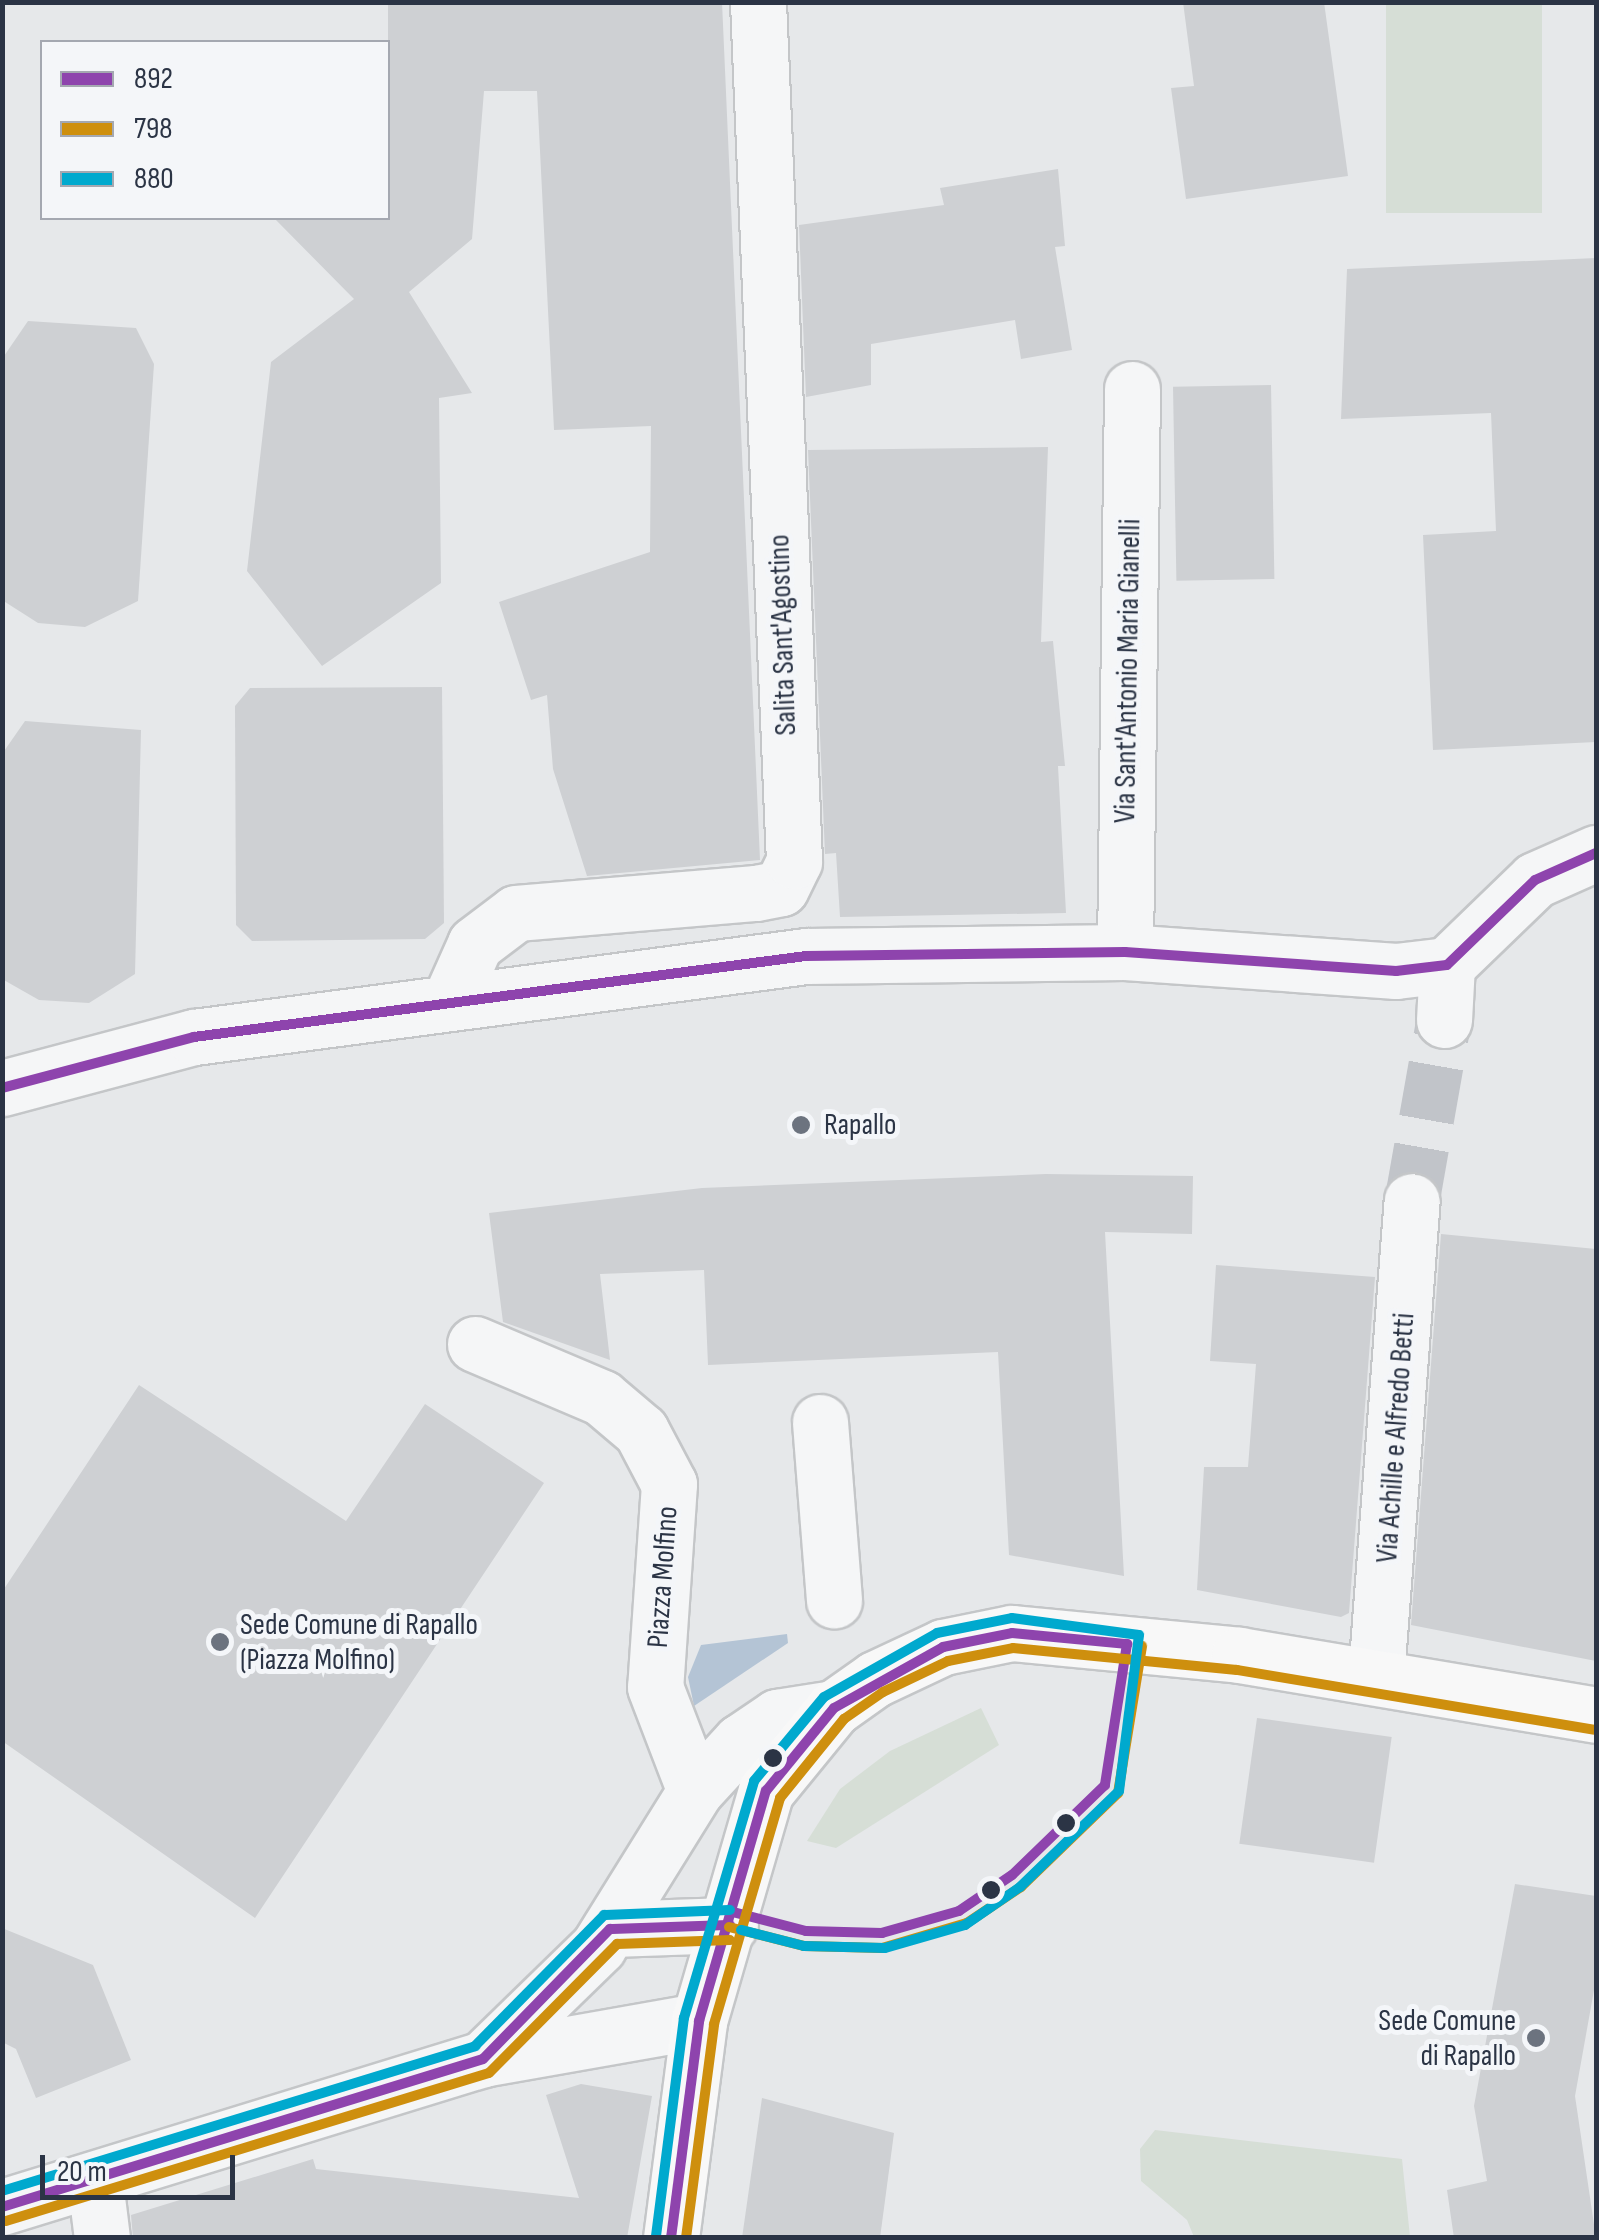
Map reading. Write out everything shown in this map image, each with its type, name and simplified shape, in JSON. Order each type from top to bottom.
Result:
[{"type":"main road","points":[[670,2238],[700,2021],[766,1791],[834,1708],[943,1646],[1012,1633],[1376,1675],[1596,1715]]},
{"type":"street","name":"Salita Sant'Agostino","points":[[450,998],[475,944],[516,913],[756,894],[782,888],[794,862],[758,2]]},
{"type":"street","name":"Via Sant'Antonio Maria Gianelli","points":[[1124,952],[1132,389]]},
{"type":"street","points":[[2,1088],[194,1037],[450,998],[806,956],[1124,952],[1376,970],[1447,965],[1535,880],[1596,853]]},
{"type":"street","points":[[1444,1020],[1447,965]]},
{"type":"street","name":"Via Achille e Alfredo Betti","points":[[1376,1675],[1412,1201]]},
{"type":"street","name":"Piazza Molfino","points":[[476,1344],[602,1398],[641,1432],[669,1484],[655,1687],[695,1791]]},
{"type":"street","points":[[820,1422],[834,1600]]},
{"type":"street","points":[[484,2060],[610,1929],[695,1791],[777,1717],[834,1708]]},
{"type":"street","points":[[610,1929],[730,1925]]},
{"type":"street","points":[[2,2207],[95,2182],[484,2060],[700,2021]]},
{"type":"street","points":[[95,2182],[102,2238]]},
{"type":"shaded area","points":[[1386,3],[1542,3],[1542,213],[1386,213]]},
{"type":"shaded area","points":[[981,1708],[999,1745],[836,1848],[807,1841],[840,1789],[890,1751]]},
{"type":"shaded area","points":[[1155,2130],[1402,2159],[1410,2237],[1194,2237],[1187,2220],[1141,2181],[1140,2149]]},
{"type":"water","points":[[787,1634],[788,1643],[694,1706],[688,1677],[701,1645]]},
{"type":"building","points":[[388,2],[722,2],[760,860],[587,876],[553,769],[547,695],[531,700],[499,602],[650,552],[651,426],[554,430],[537,91],[484,91],[472,239],[409,292],[472,393],[439,398],[441,583],[322,666],[247,571],[271,362],[354,299],[276,220],[390,220]]},
{"type":"building","points":[[1183,2],[1324,2],[1348,176],[1186,199],[1171,88],[1194,86]]},
{"type":"building","points":[[1058,169],[1065,246],[1055,247],[1072,350],[1021,359],[1015,320],[871,344],[871,385],[806,397],[799,225],[944,205],[940,188]]},
{"type":"building","points":[[1596,258],[1596,742],[1433,750],[1423,535],[1496,531],[1491,413],[1341,419],[1347,269]]},
{"type":"building","points":[[28,321],[136,328],[154,364],[138,601],[85,627],[38,623],[2,600],[2,359]]},
{"type":"building","points":[[1271,385],[1274,579],[1176,581],[1173,387]]},
{"type":"building","points":[[1048,447],[1041,642],[1053,641],[1065,766],[1058,766],[1066,913],[840,917],[836,853],[825,854],[808,450]]},
{"type":"building","points":[[442,687],[444,923],[425,939],[252,941],[236,925],[235,706],[250,688]]},
{"type":"building","points":[[25,721],[141,730],[135,974],[89,1003],[39,1000],[2,979],[2,754]]},
{"type":"building","points":[[1046,1174],[1193,1176],[1192,1234],[1105,1232],[1124,1576],[1009,1555],[998,1352],[708,1365],[704,1270],[600,1274],[610,1360],[503,1322],[489,1213],[702,1188]]},
{"type":"building","points":[[1441,1234],[1596,1249],[1596,1661],[1411,1625]]},
{"type":"building","points":[[1216,1265],[1375,1277],[1349,1613],[1341,1617],[1197,1590],[1204,1467],[1248,1467],[1256,1364],[1210,1361]]},
{"type":"building","name":"Sede Comune di Rapallo (Piazza Molfino)","points":[[139,1385],[346,1521],[425,1404],[544,1483],[255,1918],[2,1741],[2,1592]]},
{"type":"building","points":[[1257,1718],[1392,1737],[1374,1863],[1239,1844]]},
{"type":"building","name":"Sede Comune di Rapallo","points":[[1515,1884],[1596,1896],[1596,1979],[1575,2096],[1596,2238],[1454,2238],[1447,2190],[1487,2181],[1474,2106]]},
{"type":"building","points":[[2,1928],[93,1965],[131,2060],[36,2098],[16,2049],[2,2042]]},
{"type":"building","points":[[581,2084],[652,2096],[627,2238],[133,2238],[131,2215],[313,2159],[316,2169],[579,2198],[546,2095]]},
{"type":"building","points":[[762,2098],[894,2133],[880,2238],[742,2238]]},
{"type":"tunnel","points":[[1412,1201],[1444,1020]]},
{"type":"transit line","name":"892","points":[[1447,965],[1535,880],[1596,853]]},
{"type":"transit line","name":"892","points":[[2,1088],[194,1037],[806,956],[1125,952],[1396,971],[1447,965]]},
{"type":"transit line","name":"880","points":[[656,2236],[684,2018],[754,1781],[824,1697],[937,1633],[1012,1618],[1139,1635],[1119,1791],[1020,1887],[965,1925],[885,1948],[804,1946],[741,1930]]},
{"type":"transit line","name":"892","points":[[671,2238],[699,2021],[766,1791],[834,1708],[943,1647],[1012,1633],[1127,1644],[1105,1785],[1012,1875],[959,1911],[882,1933],[806,1931],[733,1912]]},
{"type":"transit line","name":"798","points":[[729,1927],[804,1946],[882,1948],[967,1923],[1021,1887],[1118,1793],[1142,1646]]},
{"type":"transit line","name":"798","points":[[686,2238],[714,2024],[780,1798],[844,1719],[883,1692],[948,1661],[1013,1648],[1237,1670],[1594,1730]]},
{"type":"transit line","name":"880","points":[[2,2191],[475,2046],[604,1915],[730,1910]]},
{"type":"transit line","name":"892","points":[[2,2207],[483,2059],[610,1929],[730,1925]]},
{"type":"transit line","name":"798","points":[[6,2221],[489,2073],[617,1944],[730,1940]]},
{"type":"place","name":"Rapallo","points":[[801,1125]]},
{"type":"place","name":"Sede Comune di Rapallo (Piazza Molfino)","points":[[220,1642]]},
{"type":"place","name":"Sede Comune di Rapallo","points":[[1536,2038]]}]
